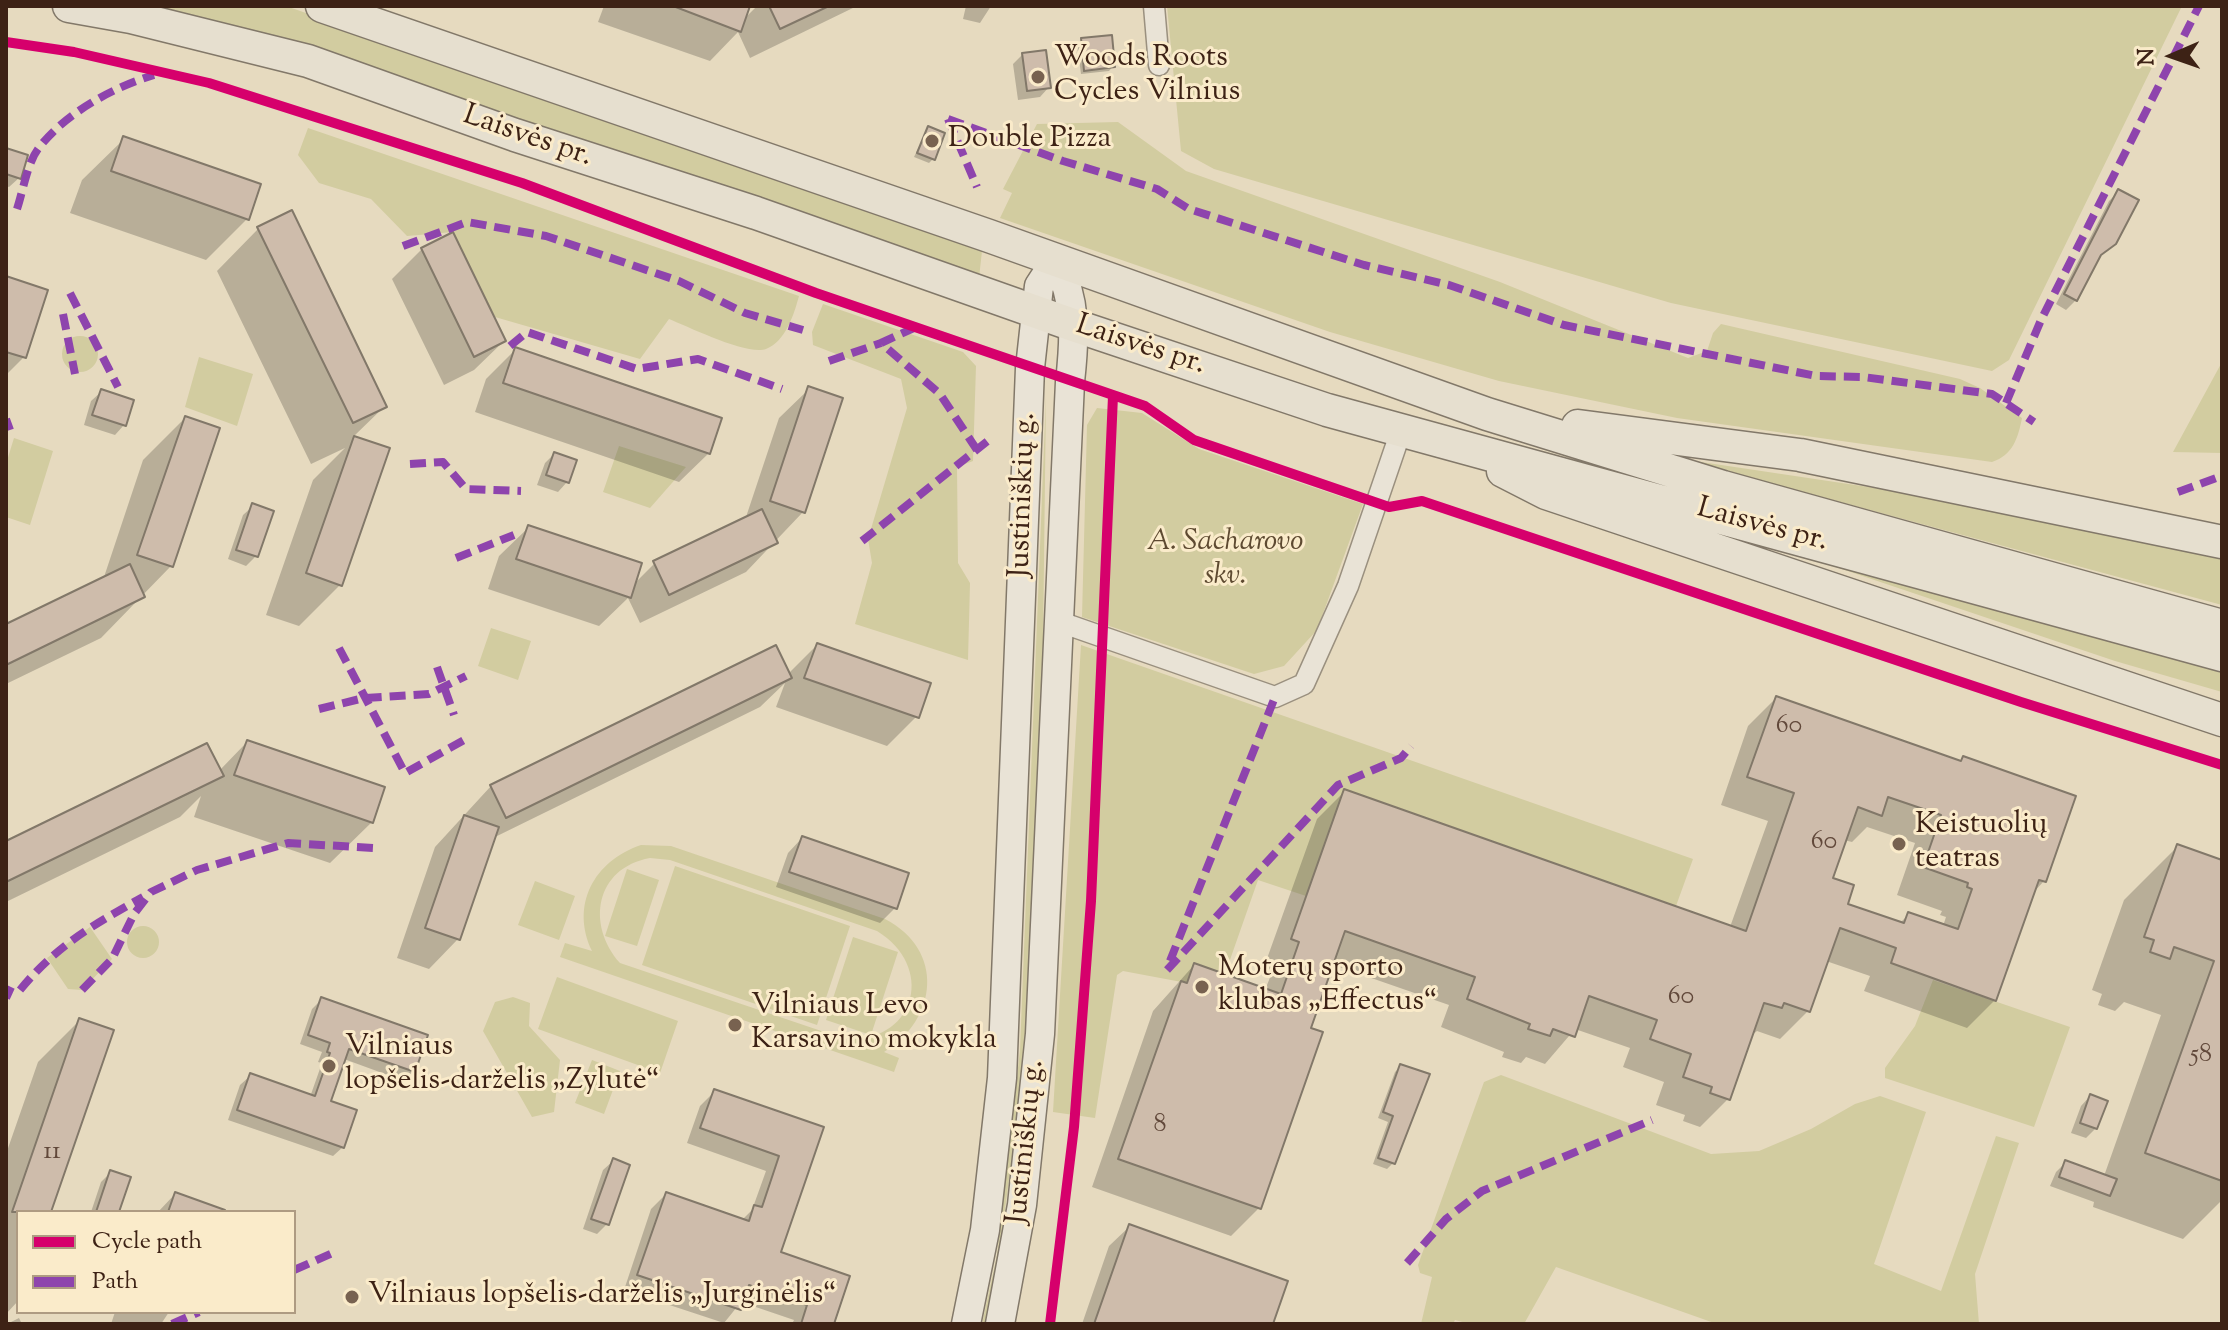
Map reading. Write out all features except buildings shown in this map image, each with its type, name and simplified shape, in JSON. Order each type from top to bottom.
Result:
[{"type":"main road","name":"Laisvės pr.","points":[[69,6],[131,17],[308,61],[1076,326],[1401,431],[2032,586],[2222,626]]},
{"type":"main road","name":"Laisvės pr.","points":[[322,6],[1056,260],[1487,414],[2032,586],[2222,655]]},
{"type":"main road","name":"Justiniškių g.","points":[[966,1324],[985,1230],[1002,1078],[1030,368],[1039,286],[1056,260],[1066,279],[1076,326],[1070,382],[1038,1049],[1022,1205],[1000,1324]]},
{"type":"main road","name":"Laisvės pr.","points":[[1487,414],[1800,455],[1999,493],[2222,542]]},
{"type":"main road","points":[[1448,443],[1546,493],[2222,720]]},
{"type":"street","points":[[1154,6],[1159,65]]},
{"type":"street","points":[[1060,622],[1275,697],[1304,684],[1348,586],[1401,431]]},
{"type":"green space","points":[[138,6],[286,6],[982,251],[979,278],[370,68]]},
{"type":"green space","points":[[1167,6],[2182,6],[2009,360],[1992,371],[1671,303],[1214,169],[1181,151]]},
{"type":"green space","points":[[1118,122],[1186,171],[1500,282],[1688,358],[1707,351],[1713,333],[1721,324],[1960,379],[1980,388],[2022,418],[2019,432],[2010,450],[1992,462],[1677,418],[1499,381],[1330,332],[1000,218],[1012,193],[1003,189],[1037,124]]},
{"type":"green space","points":[[308,128],[799,296],[792,319],[779,340],[766,349],[757,350],[733,345],[669,319],[640,359],[495,317],[453,232],[407,236],[371,199],[319,183],[298,155]]},
{"type":"green space","points":[[823,304],[963,352],[976,366],[973,461],[957,467],[958,563],[970,583],[968,660],[855,624],[872,563],[868,539],[907,408],[901,379],[813,345],[812,332]]},
{"type":"green space","points":[[80,336],[92,342],[98,354],[92,366],[80,372],[68,366],[62,354],[68,342]]},
{"type":"green space","points":[[199,357],[253,374],[237,426],[185,407]]},
{"type":"green space","points":[[2222,362],[2222,453],[2173,452]]},
{"type":"green space","points":[[1046,396],[1042,727],[1026,1058],[989,1324],[982,1324],[997,1255],[1020,1050]]},
{"type":"green space","name":"A. Sacharovo skv.","points":[[1097,408],[1142,413],[1199,449],[1363,504],[1317,630],[1284,666],[1254,674],[1082,617],[1087,425]]},
{"type":"green space","points":[[14,438],[53,451],[30,525],[6,517],[6,464]]},
{"type":"green space","points":[[619,446],[686,467],[650,508],[603,492]]},
{"type":"green space","points":[[1681,459],[1902,492],[2222,558],[2222,605]]},
{"type":"green space","points":[[1815,560],[2222,672],[2222,692],[2115,661]]},
{"type":"green space","points":[[491,628],[531,641],[518,680],[478,666]]},
{"type":"green space","points":[[1081,645],[1693,859],[1676,906],[1345,789],[1306,896],[1258,880],[1225,974],[1194,963],[1187,983],[1123,971],[1117,975],[1095,1118],[1053,1112]]},
{"type":"green space","points":[[641,845],[671,846],[885,919],[904,932],[918,948],[925,966],[927,985],[924,1004],[915,1022],[902,1038],[884,1052],[899,1058],[894,1072],[560,957],[565,943],[592,951],[586,934],[585,901],[599,873],[624,852]],"holes":[[[650,858],[670,860],[877,931],[895,946],[907,964],[912,982],[910,1000],[902,1016],[888,1029],[869,1037],[845,1039],[620,963],[609,948],[600,916],[607,886],[617,873],[632,864]]]},
{"type":"green space","points":[[675,866],[850,926],[817,1025],[642,965]]},
{"type":"green space","points":[[627,869],[659,880],[637,946],[605,936]]},
{"type":"green space","points":[[535,881],[575,896],[559,940],[518,925]]},
{"type":"green space","points":[[143,926],[155,930],[159,942],[155,954],[143,958],[131,954],[127,942],[131,930]]},
{"type":"green space","points":[[90,927],[112,959],[82,990],[68,989],[47,958]]},
{"type":"green space","points":[[853,937],[898,952],[871,1035],[826,1020]]},
{"type":"green space","points":[[557,977],[678,1021],[660,1073],[538,1029]]},
{"type":"green space","points":[[1933,980],[2070,1027],[2034,1127],[1885,1078],[1885,1068],[1915,1026]]},
{"type":"green space","points":[[513,997],[530,1003],[529,1026],[560,1060],[554,1112],[532,1117],[483,1031],[495,1002]]},
{"type":"green space","points":[[592,1060],[620,1071],[604,1114],[575,1103]]},
{"type":"green space","points":[[1501,1075],[1711,1154],[1759,1151],[1811,1129],[1855,1104],[1880,1096],[1926,1112],[1874,1264],[1941,1291],[1996,1136],[2019,1143],[1975,1274],[1979,1324],[1717,1324],[1556,1267],[1524,1324],[1470,1324],[1455,1320],[1453,1324],[1421,1324],[1432,1277],[1420,1273],[1418,1265],[1484,1082]]},
{"type":"marked path","points":[[2006,403],[2041,320],[2199,6]]},
{"type":"marked path","points":[[17,209],[31,162],[38,149],[61,124],[90,103],[154,75]]},
{"type":"marked path","points":[[948,119],[1063,161],[1157,189],[1189,209],[1364,265],[1449,285],[1564,325],[1816,376],[1863,377],[1992,394],[2034,422]]},
{"type":"marked path","points":[[948,119],[977,187]]},
{"type":"marked path","points":[[403,246],[467,222],[546,236],[679,281],[745,313],[803,330]]},
{"type":"marked path","points":[[70,293],[118,387]]},
{"type":"marked path","points":[[63,314],[75,374]]},
{"type":"marked path","points":[[916,327],[881,343],[940,394],[977,450]]},
{"type":"marked path","points":[[510,346],[527,332],[637,369],[698,359],[782,389]]},
{"type":"marked path","points":[[829,361],[881,343]]},
{"type":"marked path","points":[[6,419],[10,430]]},
{"type":"marked path","points":[[862,541],[990,439]]},
{"type":"marked path","points":[[410,464],[443,462],[466,489],[521,491]]},
{"type":"marked path","points":[[2178,492],[2222,476]]},
{"type":"marked path","points":[[456,558],[514,535]]},
{"type":"marked path","points":[[339,648],[405,773],[466,739]]},
{"type":"marked path","points":[[437,667],[454,715]]},
{"type":"marked path","points":[[319,709],[364,698],[429,694],[466,676]]},
{"type":"marked path","points":[[1170,961],[1275,697]]},
{"type":"marked path","points":[[1167,970],[1338,785],[1401,758],[1411,746]]},
{"type":"marked path","points":[[82,990],[112,959],[134,914],[151,892],[197,870],[288,843],[374,848]]},
{"type":"marked path","points":[[20,990],[62,948],[143,897]]},
{"type":"marked path","points":[[6,998],[11,987]]},
{"type":"marked path","points":[[1407,1263],[1446,1219],[1482,1191],[1652,1120]]},
{"type":"marked path","points":[[296,1269],[335,1252]]},
{"type":"marked path","points":[[172,1324],[194,1314]]},
{"type":"cycle path","points":[[6,42],[74,52],[209,83],[522,183],[816,293],[1145,406],[1194,440],[1389,507],[1422,501],[2021,702],[2222,765]]},
{"type":"cycle path","points":[[1050,1324],[1074,1127],[1091,901],[1113,396]]},
{"type":"place","name":"Woods Roots Cycles Vilnius","points":[[1038,77]]},
{"type":"place","name":"Double Pizza","points":[[932,141]]},
{"type":"place","name":"Keistuolių teatras","points":[[1899,844]]},
{"type":"place","name":"Moterų sporto klubas „Effectus“","points":[[1202,987]]},
{"type":"place","name":"Vilniaus Levo Karsavino mokykla","points":[[735,1025]]},
{"type":"place","name":"Vilniaus lopšelis-darželis „Zylutė“","points":[[329,1066]]},
{"type":"place","name":"Vilniaus lopšelis-darželis „Jurginėlis“","points":[[352,1297]]}]
